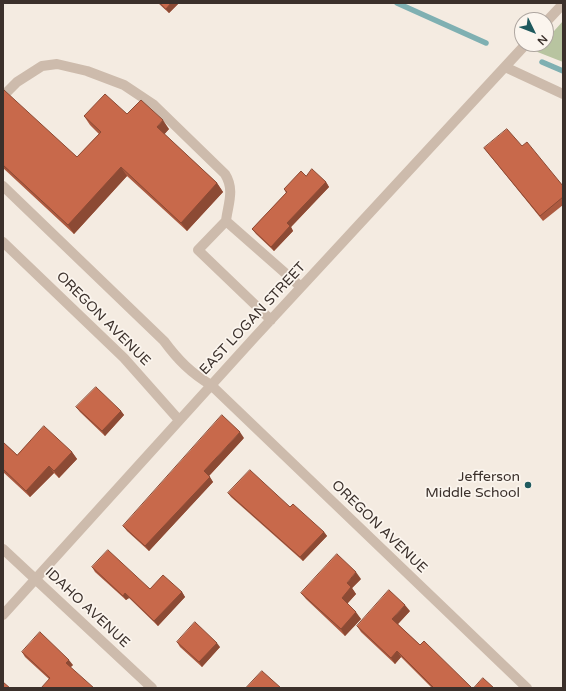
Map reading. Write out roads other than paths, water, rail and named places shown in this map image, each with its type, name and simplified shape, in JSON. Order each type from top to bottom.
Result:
[{"type":"street","points":[[554,14],[563,4]]},
{"type":"street","name":"EAST LOGAN STREET","points":[[3,615],[179,420],[519,52]]},
{"type":"street","points":[[3,96],[17,82],[42,66],[57,64],[87,71],[124,85],[154,105],[225,174],[230,182],[231,194],[226,221],[198,250],[271,320]]},
{"type":"street","points":[[505,67],[563,94]]},
{"type":"street","name":"OREGON AVENUE","points":[[3,186],[164,341],[179,360],[194,374],[212,385],[527,688]]},
{"type":"street","points":[[226,221],[301,287]]},
{"type":"street","name":"OREGON AVENUE","points":[[3,242],[124,358],[179,420]]},
{"type":"street","name":"IDAHO AVENUE","points":[[3,549],[152,688]]},
{"type":"waterway","points":[[397,3],[486,43]]},
{"type":"waterway","points":[[542,62],[563,71]]},
{"type":"place","name":"Jefferson Middle School","points":[[528,485]]}]
